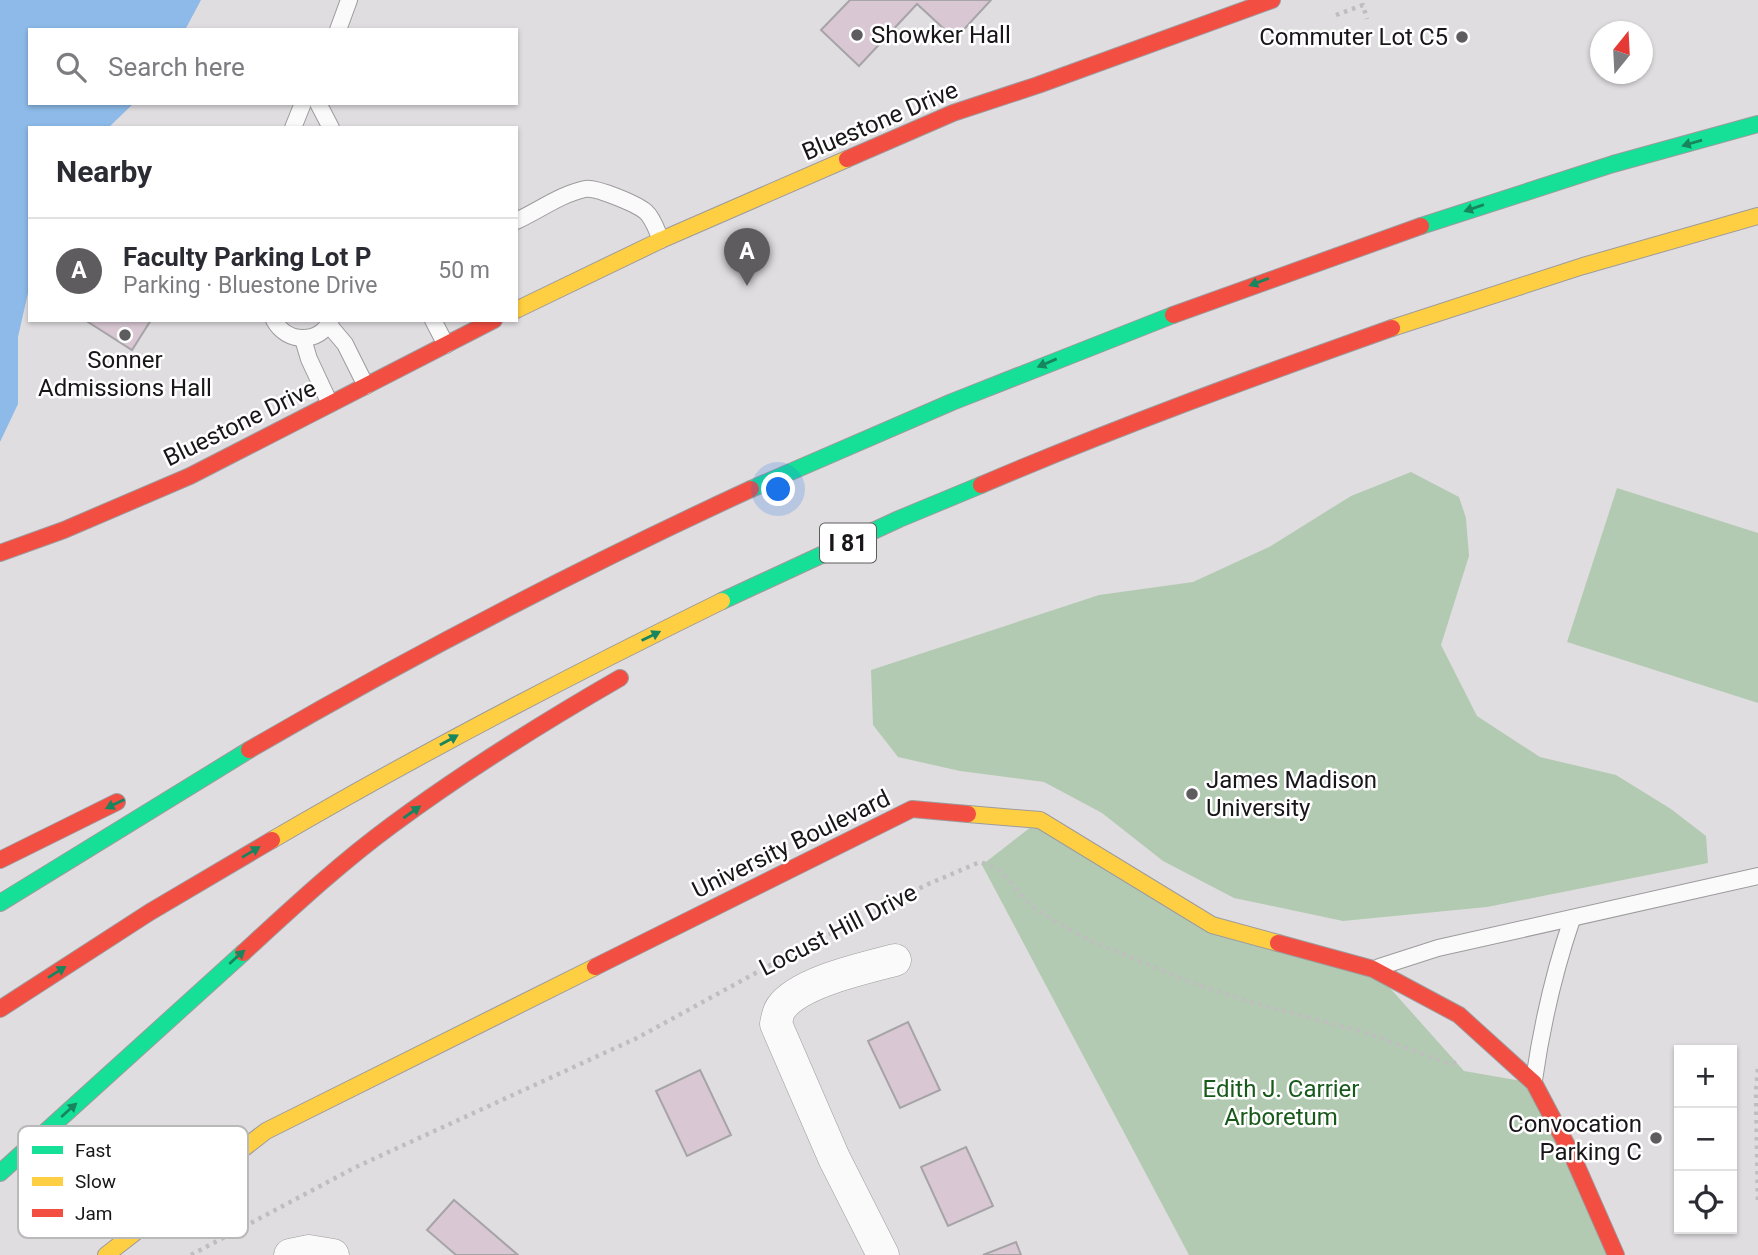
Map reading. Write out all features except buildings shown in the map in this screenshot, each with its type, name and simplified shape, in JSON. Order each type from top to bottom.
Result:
[{"type":"main road","name":"Bluestone Drive","points":[[518,309],[661,240],[953,113],[1272,0]]},
{"type":"main road","points":[[197,763],[721,503],[1064,356],[1284,273],[1487,203],[1758,124]]},
{"type":"main road","name":"I 81","points":[[0,1009],[275,837],[454,737],[740,592],[937,502],[1195,399],[1390,328],[1670,240],[1758,216]]},
{"type":"main road","name":"Bluestone Drive","points":[[0,553],[45,539],[135,501],[366,387],[490,322]]},
{"type":"main road","points":[[759,601],[937,502]]},
{"type":"main road","points":[[0,903],[117,828],[279,731],[505,611]]},
{"type":"main road","points":[[51,1126],[314,888],[372,841],[475,767],[639,667]]},
{"type":"main road","points":[[0,860],[136,793]]},
{"type":"main road","name":"University Boulevard","points":[[248,1145],[266,1131],[912,810],[1040,820],[1212,925],[1373,969],[1459,1015],[1534,1083],[1572,1155],[1616,1255]]},
{"type":"main road","points":[[0,1172],[18,1156]]},
{"type":"main road","name":"University Boulevard","points":[[106,1255],[128,1238]]},
{"type":"street","name":"Locust Hill Drive","points":[[883,1255],[834,1158],[776,1024],[779,1010],[790,999],[813,985],[895,960]]},
{"type":"street","points":[[290,1255],[309,1251],[333,1255]]},
{"type":"lane","points":[[339,28],[349,0]]},
{"type":"lane","points":[[294,126],[302,105]]},
{"type":"lane","points":[[319,105],[330,126]]},
{"type":"lane","points":[[518,220],[587,189],[608,195],[648,213],[661,240]]},
{"type":"lane","points":[[276,322],[284,332],[303,339],[322,333],[330,323],[345,344],[366,387]]},
{"type":"lane","points":[[434,322],[446,345]]},
{"type":"lane","points":[[303,339],[309,359],[330,404]]},
{"type":"lane","points":[[1373,969],[1438,948],[1758,876]]},
{"type":"lane","points":[[1534,1083],[1542,1024],[1572,919]]},
{"type":"path","points":[[1336,15],[1363,5],[1367,19]]},
{"type":"path","name":"Locust Hill Drive","points":[[248,1225],[356,1167],[637,1038],[794,952],[926,885],[980,862],[1001,872],[1029,903],[1044,915],[1089,940],[1190,982],[1250,1002],[1367,1033],[1449,1063],[1465,1063],[1485,1053],[1493,1045]]},
{"type":"path","points":[[1758,1069],[1758,1203]]},
{"type":"path","name":"Locust Hill Drive","points":[[191,1255],[223,1238]]},
{"type":"green space","points":[[1411,472],[1459,497],[1466,518],[1469,556],[1441,645],[1477,716],[1540,757],[1616,775],[1671,809],[1706,836],[1708,863],[1487,907],[1343,921],[1234,898],[1163,861],[1102,813],[1044,782],[960,771],[898,757],[873,725],[871,670],[1099,595],[1193,582],[1269,547],[1351,496]]},
{"type":"green space","points":[[1617,488],[1758,533],[1758,703],[1567,642]]},
{"type":"green space","name":"Edith J. Carrier Arboretum","points":[[1040,820],[1212,925],[1373,969],[1464,1071],[1534,1083],[1616,1255],[1189,1255],[982,865]]},
{"type":"water","points":[[0,0],[201,0],[186,28],[28,28],[28,105],[132,105],[110,126],[28,126],[28,293],[18,337],[18,404],[0,442]]},
{"type":"traffic: fast","points":[[1421,226],[1613,164],[1758,124]]},
{"type":"traffic: fast","points":[[751,489],[952,402],[1173,315]]},
{"type":"traffic: fast","points":[[722,601],[899,519],[981,485]]},
{"type":"traffic: fast","points":[[0,903],[249,750]]},
{"type":"traffic: fast","points":[[52,1126],[243,953]]},
{"type":"traffic: fast","points":[[0,1173],[18,1157]]},
{"type":"traffic: slow","points":[[518,309],[661,240],[847,159]]},
{"type":"traffic: slow","points":[[1392,328],[1583,266],[1758,216]]},
{"type":"traffic: slow","points":[[272,840],[495,716],[722,601]]},
{"type":"traffic: slow","points":[[968,814],[1040,820],[1212,925],[1278,943]]},
{"type":"traffic: slow","points":[[248,1145],[266,1131],[595,967]]},
{"type":"traffic: slow","points":[[106,1255],[128,1238]]},
{"type":"traffic: jam","points":[[847,159],[953,113],[1272,0]]},
{"type":"traffic: jam","points":[[1173,315],[1421,226]]},
{"type":"traffic: jam","points":[[0,553],[64,530],[190,476],[490,322]]},
{"type":"traffic: jam","points":[[981,485],[1186,403],[1392,328]]},
{"type":"traffic: jam","points":[[249,750],[372,680],[497,614],[751,489]]},
{"type":"traffic: jam","points":[[243,953],[334,871],[392,825],[504,748],[620,678]]},
{"type":"traffic: jam","points":[[0,860],[117,802]]},
{"type":"traffic: jam","points":[[595,967],[912,809],[968,814]]},
{"type":"traffic: jam","points":[[0,1009],[150,912],[272,840]]},
{"type":"traffic: jam","points":[[1278,943],[1373,969],[1459,1015],[1534,1083],[1572,1155],[1616,1255]]},
{"type":"place","name":"Showker Hall","points":[[857,35]]},
{"type":"place","name":"Commuter Lot C5","points":[[1462,37]]},
{"type":"place","name":"Faculty Parking Lot P","points":[[747,286]]},
{"type":"place","name":"Sonner Admissions Hall","points":[[125,335]]},
{"type":"place","name":"James Madison University","points":[[1192,794]]},
{"type":"place","name":"Convocation Parking C","points":[[1656,1138]]}]
